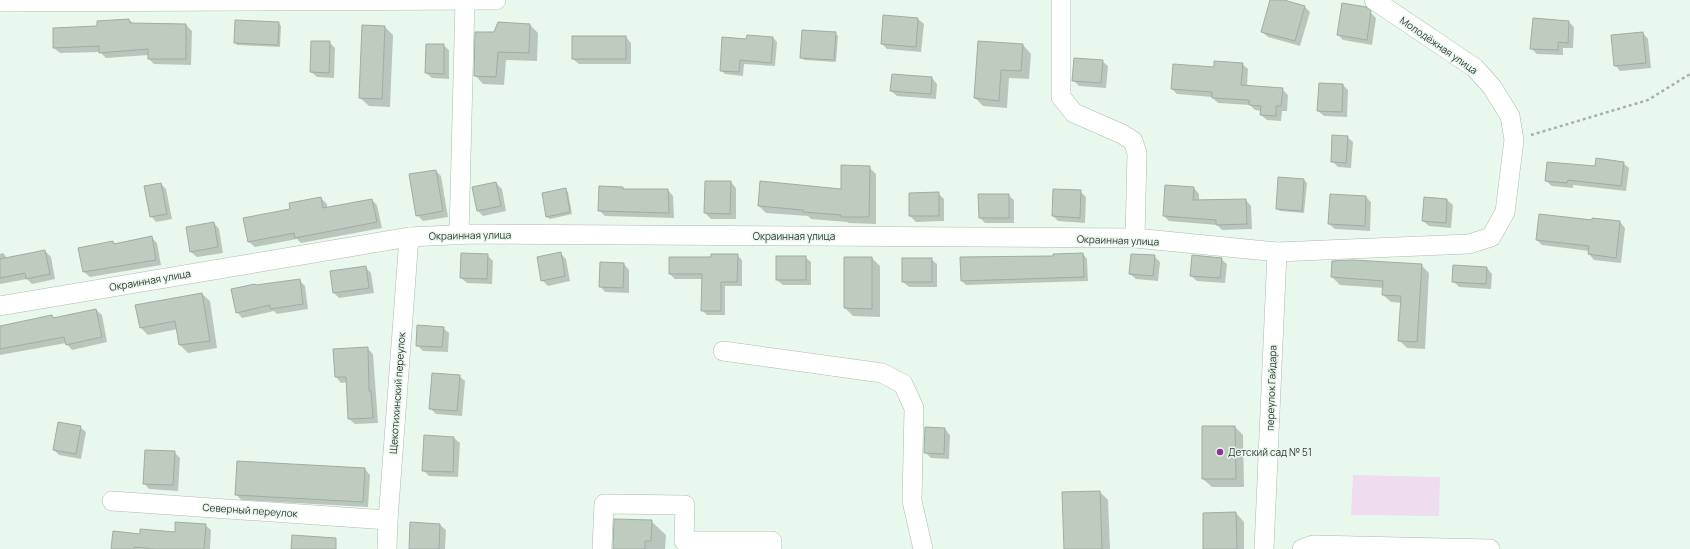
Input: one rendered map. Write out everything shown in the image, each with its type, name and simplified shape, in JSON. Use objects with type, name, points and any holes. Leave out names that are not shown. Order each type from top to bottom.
[{"type":"street","points":[[459,235],[465,0]]},
{"type":"street","points":[[0,2],[496,0]]},
{"type":"street","points":[[1062,0],[1061,97],[1074,113],[1122,134],[1133,141],[1137,153],[1136,238]]},
{"type":"street","name":"Молодёжная улица","points":[[1374,0],[1475,68],[1492,87],[1510,116],[1514,140]]},
{"type":"street","name":"Окраинная улица","points":[[0,306],[409,237],[459,235],[1136,238],[1277,252],[1469,244],[1491,237],[1505,212],[1514,140]]},
{"type":"street","name":"Щекотихинский переулок","points":[[388,549],[388,520],[409,237]]},
{"type":"street","name":"переулок Гайдара","points":[[1264,549],[1277,252]]},
{"type":"street","points":[[723,351],[882,373],[903,384],[914,408],[912,501],[923,549]]},
{"type":"street","name":"Северный переулок","points":[[112,501],[388,520]]},
{"type":"street","points":[[602,549],[604,504],[685,505],[684,541],[772,541],[772,549]]},
{"type":"street","points":[[1302,549],[1313,545],[1490,549]]},
{"type":"path","points":[[1514,140],[1648,100],[1690,74]]},
{"type":"shaded area","points":[[1353,475],[1440,477],[1439,516],[1351,515]]},
{"type":"building","points":[[1270,0],[1284,0],[1305,6],[1295,41],[1261,32]]},
{"type":"building","points":[[1342,3],[1366,7],[1371,11],[1367,40],[1337,35]]},
{"type":"building","points":[[883,15],[918,18],[916,47],[881,44]]},
{"type":"building","points":[[1533,18],[1569,21],[1568,43],[1558,42],[1558,50],[1530,49]]},
{"type":"building","points":[[129,19],[130,23],[186,24],[186,59],[148,59],[148,49],[99,53],[99,46],[53,48],[53,28],[97,26],[97,21]]},
{"type":"building","points":[[235,20],[279,22],[278,45],[234,43]]},
{"type":"building","points":[[498,22],[530,24],[529,53],[498,52],[496,77],[474,76],[475,32],[494,32]]},
{"type":"building","points":[[362,25],[385,26],[382,99],[359,98]]},
{"type":"building","points":[[802,30],[836,32],[834,60],[800,58]]},
{"type":"building","points":[[1643,32],[1646,63],[1614,66],[1611,35]]},
{"type":"building","points":[[747,35],[773,37],[771,63],[740,60],[739,72],[720,71],[722,37],[746,39]]},
{"type":"building","points":[[572,36],[626,36],[626,59],[572,59]]},
{"type":"building","points":[[311,41],[330,41],[329,73],[310,72]]},
{"type":"building","points":[[978,41],[1023,44],[1021,71],[1001,70],[999,101],[974,98]]},
{"type":"building","points":[[426,44],[444,44],[444,74],[425,73]]},
{"type":"building","points":[[1074,58],[1103,60],[1101,83],[1072,81]]},
{"type":"building","points":[[1214,61],[1243,63],[1241,85],[1283,88],[1281,106],[1276,106],[1276,116],[1260,115],[1261,106],[1249,105],[1249,100],[1212,98],[1212,92],[1171,89],[1173,64],[1214,67]]},
{"type":"building","points":[[892,74],[932,77],[931,94],[890,91]]},
{"type":"building","points":[[1319,83],[1343,84],[1342,112],[1317,111]]},
{"type":"building","points":[[1332,135],[1348,136],[1346,163],[1331,162]]},
{"type":"building","points":[[1596,158],[1624,162],[1621,186],[1568,180],[1567,183],[1545,181],[1547,162],[1595,166]]},
{"type":"building","points":[[841,165],[870,166],[869,217],[841,217],[841,215],[758,206],[760,181],[841,189]]},
{"type":"building","points":[[436,170],[443,211],[416,216],[409,174]]},
{"type":"building","points":[[1278,177],[1304,179],[1302,211],[1276,209]]},
{"type":"building","points":[[705,181],[731,181],[730,214],[704,213]]},
{"type":"building","points":[[496,182],[501,206],[477,211],[472,187]]},
{"type":"building","points":[[161,183],[167,214],[150,217],[144,186]]},
{"type":"building","points":[[1165,185],[1194,187],[1193,200],[1246,199],[1247,224],[1216,225],[1216,220],[1163,216]]},
{"type":"building","points":[[599,186],[623,187],[623,189],[668,189],[669,213],[598,211]]},
{"type":"building","points":[[566,188],[570,212],[546,217],[542,193]]},
{"type":"building","points":[[1053,189],[1081,190],[1080,218],[1052,216]]},
{"type":"building","points":[[939,192],[939,216],[909,216],[909,193]]},
{"type":"building","points":[[978,194],[1009,194],[1009,218],[979,218]]},
{"type":"building","points":[[1330,194],[1366,196],[1365,226],[1328,224]]},
{"type":"building","points":[[321,197],[323,208],[372,199],[377,222],[295,238],[294,233],[248,242],[243,218],[290,209],[289,203]]},
{"type":"building","points":[[1424,197],[1447,199],[1446,223],[1422,221]]},
{"type":"building","points":[[1539,214],[1592,220],[1592,218],[1620,221],[1616,258],[1588,254],[1589,246],[1536,240]]},
{"type":"building","points":[[214,222],[218,247],[190,252],[186,227]]},
{"type":"building","points":[[152,236],[156,260],[83,272],[78,248],[113,241],[114,244]]},
{"type":"building","points":[[45,250],[50,274],[26,279],[25,273],[0,278],[0,259]]},
{"type":"building","points":[[561,252],[565,276],[541,281],[537,257]]},
{"type":"building","points":[[461,253],[488,254],[487,279],[460,278]]},
{"type":"building","points":[[1083,253],[1084,277],[961,281],[960,257],[1053,256],[1053,254]]},
{"type":"building","points":[[711,254],[738,254],[737,282],[721,282],[721,311],[701,311],[702,274],[669,274],[669,257],[711,257]]},
{"type":"building","points":[[1131,254],[1155,255],[1153,276],[1129,274]]},
{"type":"building","points":[[1192,255],[1222,258],[1220,278],[1190,276]]},
{"type":"building","points":[[776,256],[806,256],[806,280],[776,280]]},
{"type":"building","points":[[844,257],[872,257],[872,309],[844,308]]},
{"type":"building","points":[[902,258],[932,258],[932,282],[902,282]]},
{"type":"building","points":[[1353,260],[1422,264],[1417,342],[1398,341],[1401,296],[1382,295],[1383,281],[1331,277],[1332,261]]},
{"type":"building","points":[[600,262],[624,263],[623,288],[599,287]]},
{"type":"building","points":[[1453,265],[1487,267],[1486,284],[1452,282]]},
{"type":"building","points":[[366,266],[369,288],[333,293],[330,271]]},
{"type":"building","points":[[300,279],[303,304],[270,309],[270,305],[236,313],[231,289],[255,284]]},
{"type":"building","points":[[202,293],[210,341],[179,345],[175,321],[140,328],[135,305]]},
{"type":"building","points":[[96,309],[102,337],[66,345],[64,337],[0,349],[0,326],[52,315],[53,318]]},
{"type":"building","points":[[417,325],[444,327],[442,347],[416,346]]},
{"type":"building","points":[[368,347],[369,391],[371,391],[373,418],[348,419],[346,377],[335,377],[333,349]]},
{"type":"building","points":[[432,373],[460,375],[457,411],[429,409]]},
{"type":"building","points":[[58,422],[81,426],[76,454],[53,450]]},
{"type":"building","points":[[1202,426],[1235,426],[1236,479],[1202,479]]},
{"type":"building","points":[[925,427],[945,428],[944,454],[924,453]]},
{"type":"building","points":[[424,435],[454,437],[453,472],[422,471]]},
{"type":"building","points":[[145,450],[175,451],[173,485],[143,484]]},
{"type":"building","points":[[237,461],[365,468],[363,502],[235,495]]},
{"type":"building","points":[[1100,491],[1102,549],[1064,549],[1062,492]]},
{"type":"building","points":[[1236,512],[1237,549],[1203,549],[1203,513]]},
{"type":"building","points":[[614,519],[652,520],[651,541],[645,541],[645,549],[613,549]]},
{"type":"building","points":[[175,522],[206,524],[204,549],[154,549],[134,547],[134,549],[111,549],[113,531],[140,534],[140,529],[175,532]]},
{"type":"building","points":[[410,522],[440,524],[439,549],[409,549]]},
{"type":"building","points":[[292,535],[336,538],[336,549],[291,549]]},
{"type":"place","name":"Детский сад № 51","points":[[1220,452]]}]
